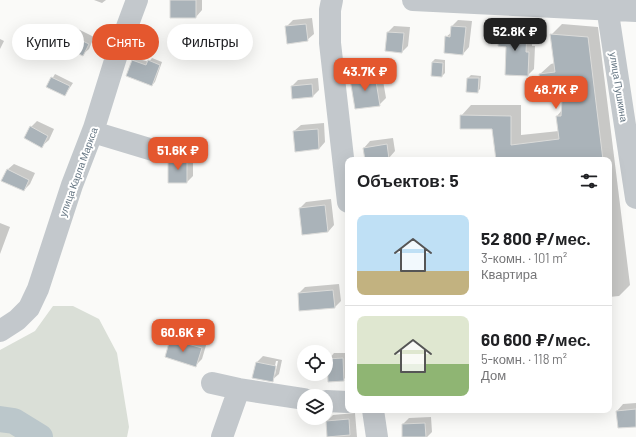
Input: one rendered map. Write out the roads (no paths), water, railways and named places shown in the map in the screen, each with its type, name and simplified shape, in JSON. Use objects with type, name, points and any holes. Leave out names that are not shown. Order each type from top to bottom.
[{"type":"street","name":"улица Карла Маркса","points":[[0,331],[17,320],[29,308],[38,290],[72,185],[93,132],[118,50],[137,0]]},
{"type":"street","points":[[332,0],[330,10],[330,43],[345,176]]},
{"type":"street","points":[[412,0],[607,5],[636,11]]},
{"type":"street","name":"улица Пушкина","points":[[607,5],[636,198]]},
{"type":"street","points":[[93,132],[156,151]]},
{"type":"street","points":[[212,383],[239,389],[297,398]]},
{"type":"street","points":[[222,437],[239,389]]},
{"type":"street","points":[[333,401],[345,402]]},
{"type":"street","points":[[373,413],[377,437]]},
{"type":"waterway","points":[[0,419],[14,421],[40,437]]}]
